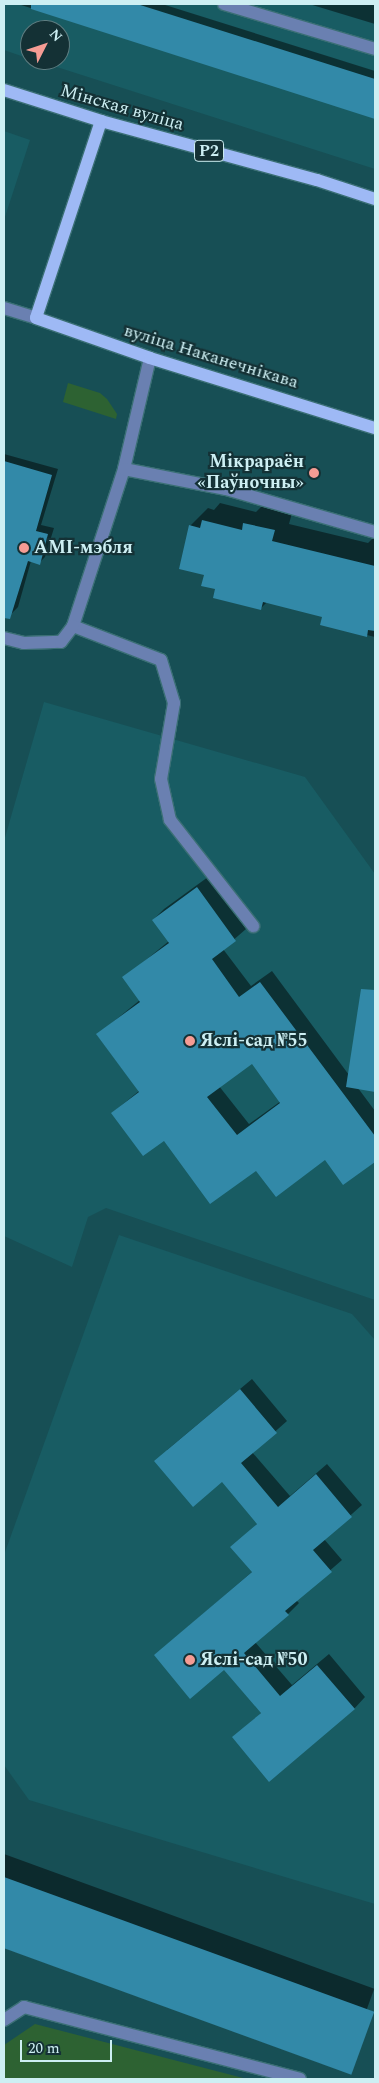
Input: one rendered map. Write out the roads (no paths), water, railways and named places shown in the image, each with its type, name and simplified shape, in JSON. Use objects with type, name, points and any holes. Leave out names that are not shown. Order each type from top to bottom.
[{"type":"main road","name":"Мінская вуліца","points":[[4,90],[101,121],[317,180],[375,199]]},
{"type":"main road","points":[[36,318],[101,121]]},
{"type":"main road","name":"вуліца Наканечнікава","points":[[36,318],[150,358],[375,428]]},
{"type":"street","points":[[224,4],[375,49]]},
{"type":"street","name":"вуліца Наканечнікава","points":[[4,308],[36,318]]},
{"type":"street","points":[[4,638],[24,643],[61,642],[73,626],[124,468],[150,358]]},
{"type":"street","points":[[124,468],[226,489],[375,532]]},
{"type":"street","points":[[73,626],[160,660],[174,702],[161,779],[170,820],[252,926]]},
{"type":"street","points":[[4,2020],[24,2007],[300,2079]]},
{"type":"place","name":"Мікрараён «Паўночны»","points":[[314,473]]},
{"type":"place","name":"AMI-мэбля","points":[[24,548]]},
{"type":"place","name":"Яслі-сад №55","points":[[190,1041]]},
{"type":"place","name":"Яслі-сад №50","points":[[190,1660]]}]
